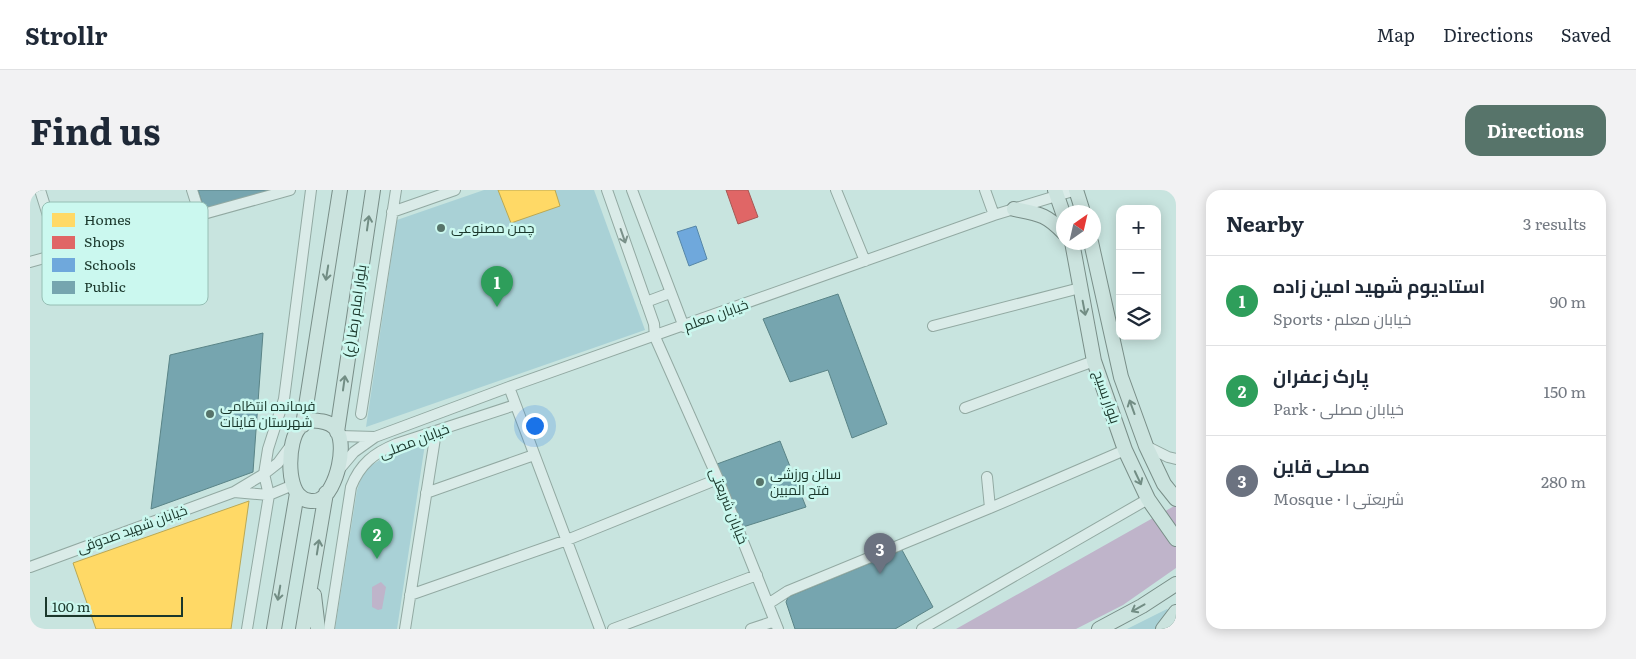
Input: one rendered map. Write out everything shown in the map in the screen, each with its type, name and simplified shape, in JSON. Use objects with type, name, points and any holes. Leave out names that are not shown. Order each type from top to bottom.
[{"type":"main road","points":[[303,425],[340,190]]},
{"type":"main road","name":"بلوار امام رضا (ع)","points":[[339,434],[373,190]]},
{"type":"main road","points":[[1076,190],[1081,205]]},
{"type":"main road","points":[[1056,193],[1060,205]]},
{"type":"main road","points":[[1014,209],[1041,214],[1056,224]]},
{"type":"main road","name":"بلوار بسیج","points":[[1073,250],[1094,361],[1124,450],[1148,499],[1176,540]]},
{"type":"main road","name":"بلوار بسیج","points":[[1093,250],[1121,377],[1146,446],[1164,484],[1176,499]]},
{"type":"main road","points":[[274,629],[295,489],[290,460],[294,441],[299,428],[308,420],[322,421],[334,427],[339,434],[341,452],[336,473],[326,493],[320,500],[310,501],[303,499],[295,489]]},
{"type":"main road","points":[[303,629],[313,579],[326,493]]},
{"type":"main road","points":[[313,579],[318,629]]},
{"type":"main road","points":[[1099,629],[1142,606],[1176,584]]},
{"type":"main road","points":[[1163,629],[1176,612]]},
{"type":"street","points":[[40,190],[44,202]]},
{"type":"street","points":[[192,190],[196,202]]},
{"type":"street","points":[[208,212],[290,190]]},
{"type":"street","points":[[247,629],[269,495],[264,474],[268,449],[284,399],[311,190]]},
{"type":"street","points":[[361,414],[396,190]]},
{"type":"street","points":[[392,212],[455,190]]},
{"type":"street","name":"خیابان شریعتی","points":[[607,190],[654,324],[655,337],[718,479],[777,625]]},
{"type":"street","points":[[632,190],[684,327]]},
{"type":"street","points":[[836,190],[866,261]]},
{"type":"street","points":[[985,190],[994,215]]},
{"type":"street","name":"خیابان معلم","points":[[375,437],[1056,193],[1076,190]]},
{"type":"street","points":[[933,326],[1080,288]]},
{"type":"street","points":[[646,302],[670,292]]},
{"type":"street","points":[[965,408],[1094,361]]},
{"type":"street","points":[[509,388],[600,629]]},
{"type":"street","name":"خیابان مصلی","points":[[330,629],[351,487],[356,474],[366,461],[382,450],[515,404]]},
{"type":"street","points":[[405,629],[436,432]]},
{"type":"street","points":[[339,434],[375,437]]},
{"type":"street","points":[[336,473],[354,452],[375,437]]},
{"type":"street","points":[[234,492],[264,474],[278,462],[294,441]]},
{"type":"street","points":[[1146,446],[1176,459]]},
{"type":"street","points":[[768,604],[788,591],[990,508],[1124,450]]},
{"type":"street","points":[[426,493],[534,456]]},
{"type":"street","points":[[987,477],[990,508]]},
{"type":"street","points":[[410,595],[567,540],[718,479]]},
{"type":"street","points":[[234,492],[269,495],[295,489]]},
{"type":"street","name":"خیابان شهید صدوقی","points":[[30,567],[234,492]]},
{"type":"street","points":[[922,629],[1148,499]]},
{"type":"street","points":[[613,629],[757,575]]},
{"type":"street","points":[[751,629],[777,625]]},
{"type":"shaded area","points":[[484,190],[594,190],[645,330],[366,427],[397,220]]},
{"type":"shaded area","points":[[425,444],[397,629],[335,629],[357,490],[363,473],[386,456]]},
{"type":"shaded area","points":[[1176,505],[1176,568],[1123,605],[1076,629],[956,629]]},
{"type":"shaded area","points":[[381,582],[386,587],[382,609],[378,610],[372,607],[372,587]]},
{"type":"shaded area","points":[[1167,609],[1169,611],[1155,629],[1127,629]]},
{"type":"building: Homes","points":[[498,190],[555,190],[560,206],[511,223]]},
{"type":"building: Homes","points":[[249,501],[231,629],[96,629],[73,563]]},
{"type":"building: Shops","points":[[726,190],[748,190],[758,217],[738,224]]},
{"type":"building: Schools","points":[[696,226],[707,259],[689,266],[677,232]]},
{"type":"building: Public","points":[[198,190],[273,190],[208,208],[208,202],[202,202]]},
{"type":"building: Public","points":[[838,294],[887,424],[852,438],[828,370],[790,382],[763,319]]},
{"type":"building: Public","name":"فرمانده انتظامی شهرستان قاینات","points":[[263,333],[253,472],[151,509],[170,355]]},
{"type":"building: Public","name":"سالن ورزشی فتح المبین","points":[[780,441],[806,507],[743,527],[717,464]]},
{"type":"building: Public","points":[[902,550],[933,607],[895,629],[795,629],[786,602],[788,597]]},
{"type":"place","name":"چمن مصنوعی","points":[[441,228]]},
{"type":"place","name":"استادیوم شهید امین زاده","points":[[497,307]]},
{"type":"place","name":"فرمانده انتظامی شهرستان قاینات","points":[[210,414]]},
{"type":"place","name":"سالن ورزشی فتح المبین","points":[[760,482]]},
{"type":"place","name":"پارک زعفران","points":[[377,559]]},
{"type":"place","name":"مصلی قاین","points":[[880,574]]}]
